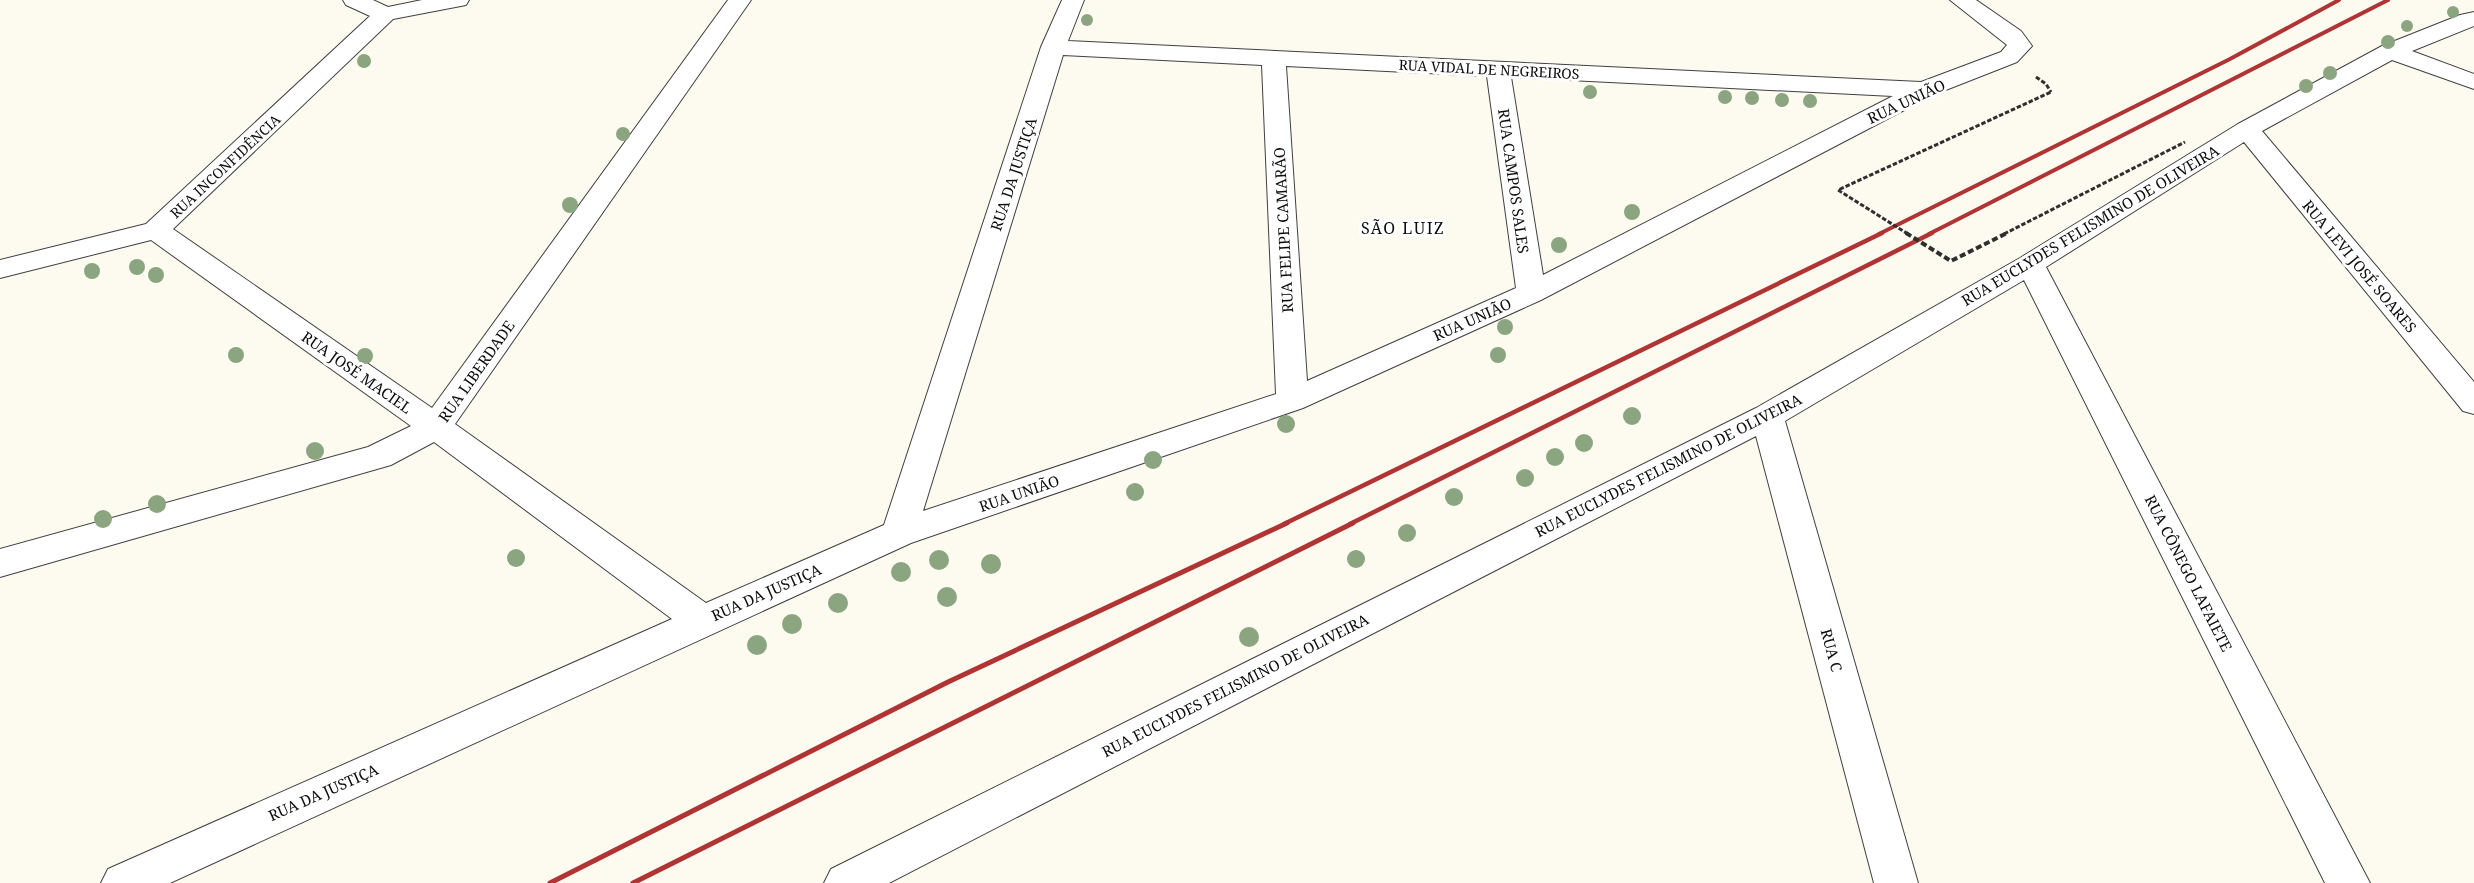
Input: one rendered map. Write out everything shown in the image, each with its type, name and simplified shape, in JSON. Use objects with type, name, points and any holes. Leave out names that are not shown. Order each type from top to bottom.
[{"type":"street","points":[[354,0],[385,14],[458,0]]},
{"type":"street","name":"RUA LIBERDADE","points":[[0,563],[379,456],[436,428],[740,0]]},
{"type":"street","name":"RUA DA JUSTIÇA","points":[[123,883],[899,533],[1053,47],[1073,0]]},
{"type":"street","name":"RUA UNIÃO","points":[[899,533],[1292,400],[1531,293],[1924,90],[2009,57],[2020,46],[2013,36],[1961,0]]},
{"type":"street","name":"RUA INCONFIDÊNCIA","points":[[0,269],[156,230],[385,14]]},
{"type":"street","name":"RUA EUCLYDES FELISMINO DE OLIVEIRA","points":[[846,883],[882,873],[1767,416],[2030,264],[2247,129],[2390,51],[2474,19]]},
{"type":"street","name":"RUA VIDAL DE NEGREIROS","points":[[1053,47],[1924,90]]},
{"type":"street","points":[[2390,51],[2474,82]]},
{"type":"street","name":"RUA FELIPE CAMARÃO","points":[[1274,59],[1292,400]]},
{"type":"street","name":"RUA CAMPOS SALES","points":[[1498,69],[1531,293]]},
{"type":"street","name":"RUA LEVI JOSÉ SOARES","points":[[2247,129],[2474,403]]},
{"type":"street","name":"RUA JOSÉ MACIEL","points":[[156,230],[703,621]]},
{"type":"street","name":"RUA CÔNEGO LAFAIETE","points":[[2030,264],[2348,883]]},
{"type":"street","name":"RUA C","points":[[1767,416],[1896,883]]},
{"type":"path","points":[[2051,92],[1838,190],[1951,261],[2185,142]]},
{"type":"railway","points":[[1879,234],[2230,59],[2339,0]]},
{"type":"railway","points":[[1929,234],[2388,0]]},
{"type":"railway","points":[[1284,524],[1882,233]]},
{"type":"railway","points":[[1350,524],[1932,233]]},
{"type":"railway","points":[[550,883],[948,682],[1287,523]]},
{"type":"railway","points":[[633,883],[1353,523]]},
{"type":"district","name":"SÃO LUIZ","points":[[1403,228]]}]
